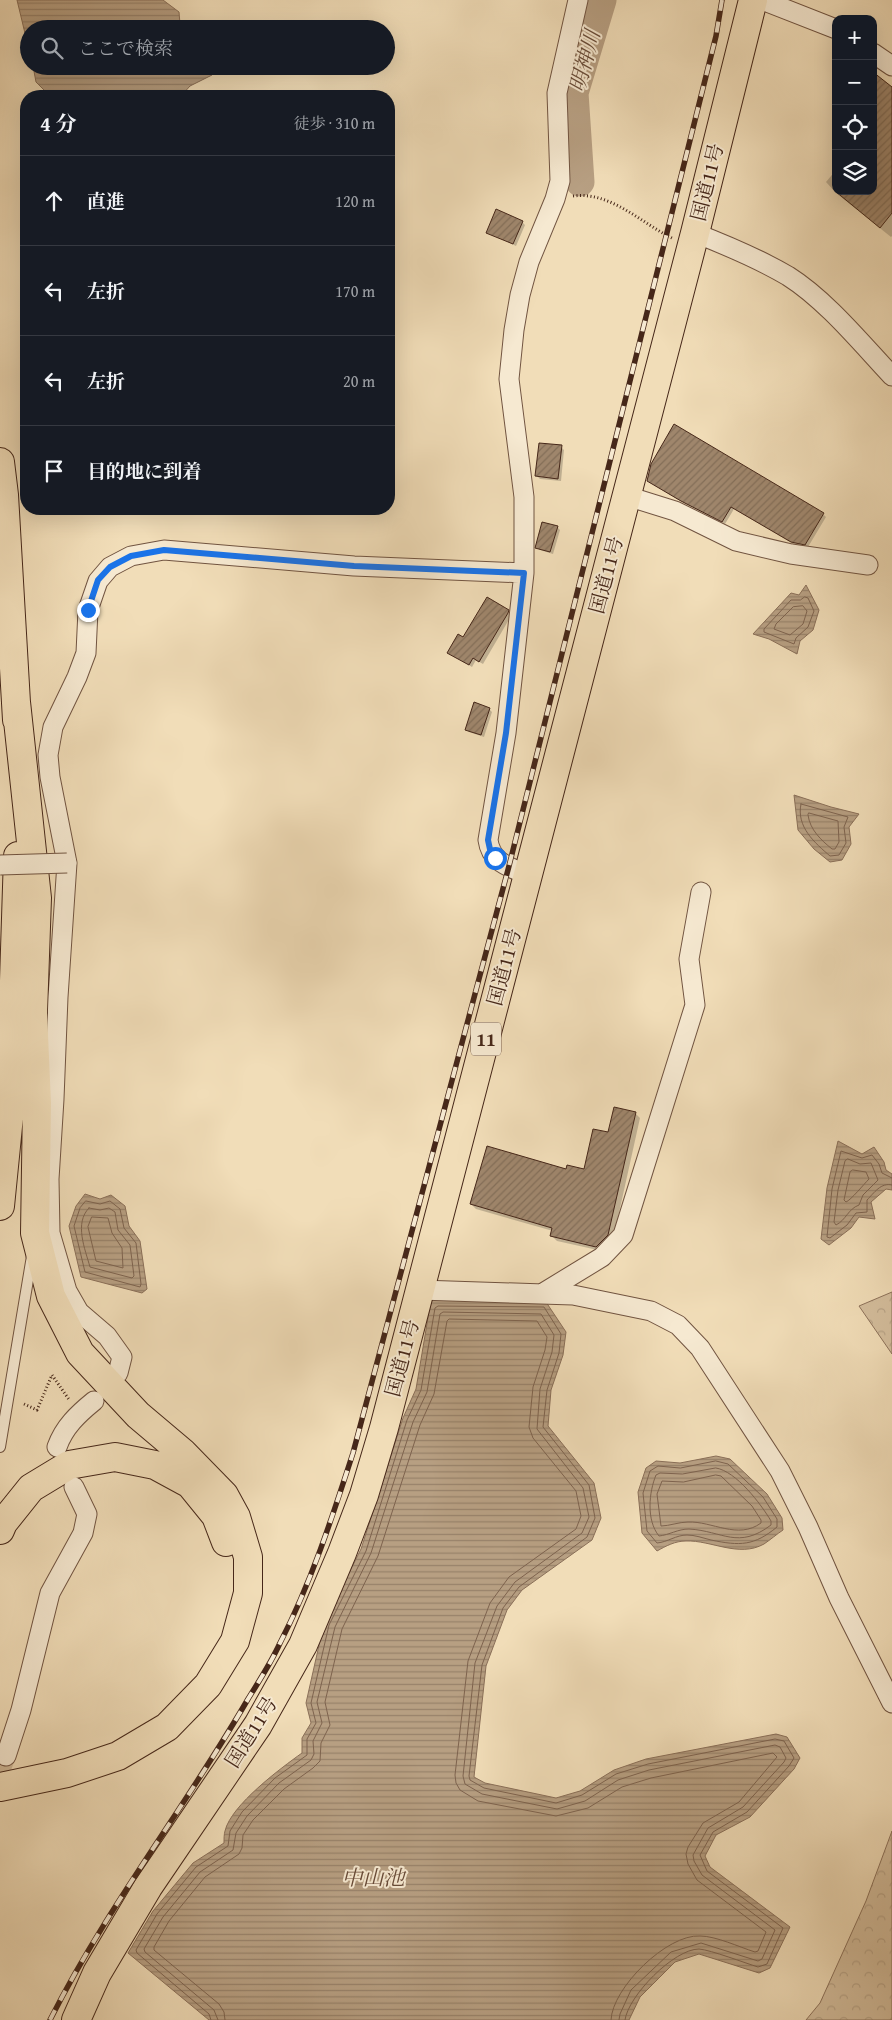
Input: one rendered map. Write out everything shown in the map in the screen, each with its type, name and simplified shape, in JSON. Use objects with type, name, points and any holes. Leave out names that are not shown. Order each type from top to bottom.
[{"type":"highway","name":"国道11号","points":[[76,2020],[97,1973],[148,1887],[258,1725],[303,1645],[364,1495],[384,1428],[627,496],[753,0]]},
{"type":"highway","points":[[0,462],[4,495],[20,804],[10,1106],[0,1206]]},
{"type":"highway","points":[[0,1787],[67,1773],[118,1756],[166,1726],[208,1685],[235,1641],[248,1593],[248,1557],[236,1517],[224,1495],[183,1453],[138,1415],[80,1353],[51,1296],[36,1233],[37,1103],[33,1013],[37,898],[16,702]]},
{"type":"highway","points":[[0,1530],[3,1523],[31,1488],[69,1465],[115,1457],[155,1465],[190,1484],[216,1516],[233,1559],[234,1593],[223,1634],[198,1676],[159,1714],[112,1741],[62,1760],[3,1763]]},
{"type":"street","points":[[528,875],[501,863],[495,858],[491,854],[488,840],[506,733],[524,573],[524,497],[509,379],[520,294],[529,262],[555,199],[560,181],[557,93],[578,0]]},
{"type":"street","points":[[762,0],[832,27]]},
{"type":"street","points":[[877,57],[892,66]]},
{"type":"street","points":[[693,239],[724,244],[788,276],[831,311],[892,376]]},
{"type":"street","points":[[627,496],[675,511],[736,541],[792,554],[868,565]]},
{"type":"street","points":[[118,1373],[122,1357],[107,1336],[79,1312],[66,1291],[50,1233],[49,1179],[67,862],[50,778],[48,755],[53,727],[86,654],[88,610],[98,580],[110,567],[131,556],[164,550],[354,566],[524,573]]},
{"type":"street","points":[[0,865],[67,862]]},
{"type":"street","points":[[543,1293],[602,1257],[623,1235],[695,1005],[689,959],[701,892]]},
{"type":"street","points":[[420,1290],[543,1293],[582,1296],[651,1311],[678,1325],[700,1348],[780,1471],[808,1527],[839,1598],[892,1703]]},
{"type":"street","points":[[57,1447],[61,1434],[79,1413],[94,1401]]},
{"type":"street","points":[[3,1763],[21,1710],[50,1593],[83,1533],[87,1514],[74,1487]]},
{"type":"lane","points":[[0,1447],[36,1233]]},
{"type":"path","points":[[555,199],[578,196],[597,197],[666,235],[693,239]]},
{"type":"path","points":[[24,1404],[37,1410],[52,1375],[79,1413]]},
{"type":"green space","points":[[892,1292],[892,1354],[859,1306]]},
{"type":"green space","points":[[892,1831],[892,2020],[806,2020],[820,2003],[866,1901]]},
{"type":"water","points":[[17,0],[163,0],[179,12],[180,20],[22,20]]},
{"type":"water","points":[[35,75],[212,75],[190,86],[186,90],[44,90],[36,82]]},
{"type":"water","points":[[806,585],[819,610],[813,630],[800,641],[797,654],[769,639],[753,634],[791,593],[799,595]]},
{"type":"water","points":[[794,795],[859,814],[849,827],[851,844],[842,860],[830,862],[814,849],[798,830]]},
{"type":"water","points":[[838,1141],[862,1154],[874,1147],[884,1162],[886,1170],[892,1174],[892,1190],[886,1189],[871,1202],[875,1219],[859,1217],[851,1228],[829,1245],[821,1239],[827,1188]]},
{"type":"water","points":[[85,1194],[100,1199],[111,1195],[125,1206],[129,1226],[140,1241],[147,1289],[142,1293],[81,1277],[69,1226],[76,1206]]},
{"type":"water","name":"中山池","points":[[431,1300],[546,1302],[566,1332],[563,1355],[551,1390],[548,1426],[594,1483],[601,1518],[592,1540],[522,1590],[507,1610],[486,1666],[474,1777],[485,1783],[556,1798],[580,1791],[614,1770],[646,1759],[776,1734],[787,1737],[800,1758],[794,1769],[750,1817],[716,1835],[705,1856],[710,1867],[790,1927],[770,1968],[759,1973],[699,1954],[675,1962],[640,1997],[629,2020],[209,2020],[128,1953],[153,1911],[193,1863],[224,1843],[224,1835],[229,1821],[246,1799],[302,1753],[302,1738],[311,1723],[306,1703],[324,1623],[361,1549],[403,1418],[416,1389]]},
{"type":"water","points":[[716,1456],[730,1459],[767,1494],[782,1518],[783,1530],[764,1544],[754,1548],[735,1549],[696,1541],[682,1541],[657,1551],[642,1533],[638,1492],[646,1468],[656,1461],[680,1463]]},
{"type":"building","points":[[877,75],[892,87],[892,213],[880,228],[840,195],[877,195]]},
{"type":"building","points":[[496,209],[523,221],[513,244],[486,233]]},
{"type":"building","points":[[674,424],[824,513],[805,545],[791,542],[731,507],[722,522],[647,481],[651,464]]},
{"type":"building","points":[[539,443],[562,445],[558,479],[535,476]]},
{"type":"building","points":[[542,522],[558,526],[550,552],[535,548]]},
{"type":"building","points":[[487,597],[509,610],[479,662],[473,658],[469,665],[447,653],[458,634],[463,637]]},
{"type":"building","points":[[474,702],[490,708],[481,735],[465,730]]},
{"type":"building","points":[[614,1107],[636,1112],[608,1235],[596,1247],[550,1236],[552,1228],[470,1204],[487,1146],[566,1169],[567,1165],[584,1169],[593,1129],[608,1132]]},
{"type":"waterway","name":"明神川","points":[[580,182],[574,93],[602,0]]},
{"type":"tunnel","points":[[0,1773],[6,1756]]},
{"type":"railway","points":[[50,2020],[96,1938],[224,1739],[269,1665],[302,1597],[337,1502],[353,1453],[509,866],[716,36],[722,0]]},
{"type":"route","points":[[88,610],[98,580],[110,567],[131,556],[164,550],[354,566],[524,573],[503,758],[488,840],[491,854],[495,858]]}]
